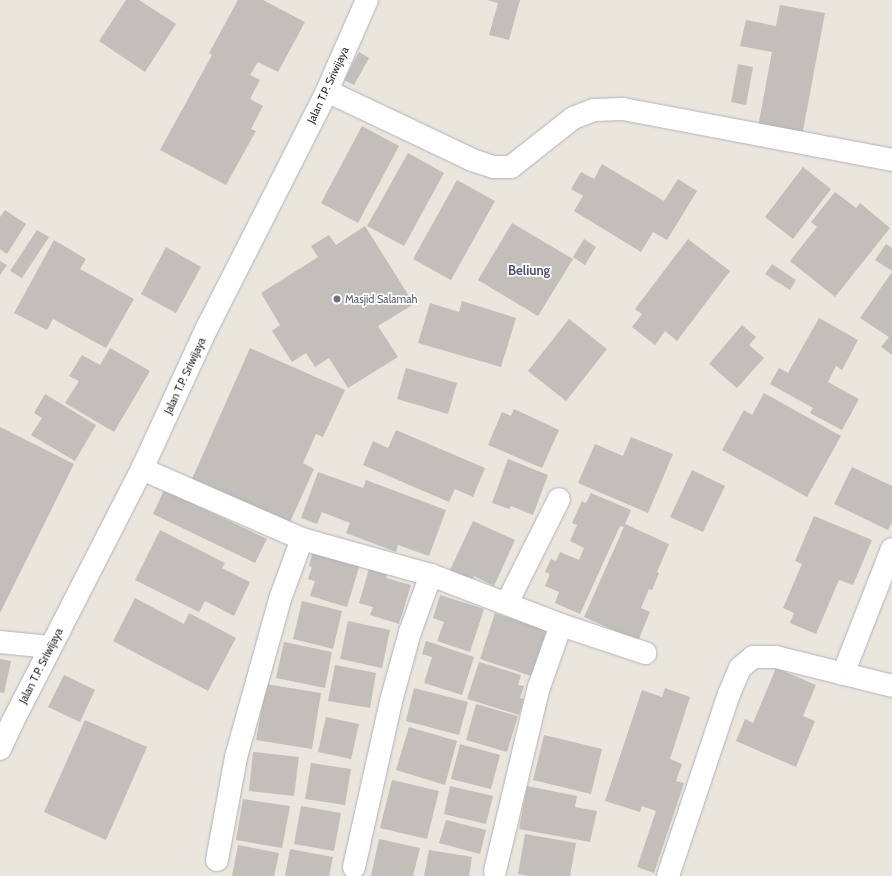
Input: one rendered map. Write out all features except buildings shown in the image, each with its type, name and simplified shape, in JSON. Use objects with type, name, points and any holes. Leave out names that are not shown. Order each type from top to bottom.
[{"type":"street","name":"Jalan T.P. Sriwijaya","points":[[0,749],[6,722],[50,647],[142,469],[207,328],[327,91],[365,1]]},
{"type":"street","points":[[327,91],[472,160],[494,167],[511,167],[574,118],[594,110],[623,109],[892,160]]},
{"type":"street","points":[[142,469],[302,539],[431,575],[561,625],[645,653]]},
{"type":"street","points":[[507,603],[559,499]]},
{"type":"street","points":[[216,860],[240,742],[280,599],[302,539]]},
{"type":"street","points":[[843,674],[892,549]]},
{"type":"street","points":[[354,867],[391,700],[410,632],[431,575]]},
{"type":"street","points":[[496,871],[539,687],[561,625]]},
{"type":"street","points":[[0,642],[50,647]]},
{"type":"street","points":[[668,876],[729,694],[740,668],[753,657],[776,657],[892,686]]},
{"type":"place","name":"Masjid Salamah","points":[[337,299]]},
{"type":"district","name":"Beliung","points":[[529,270]]}]
